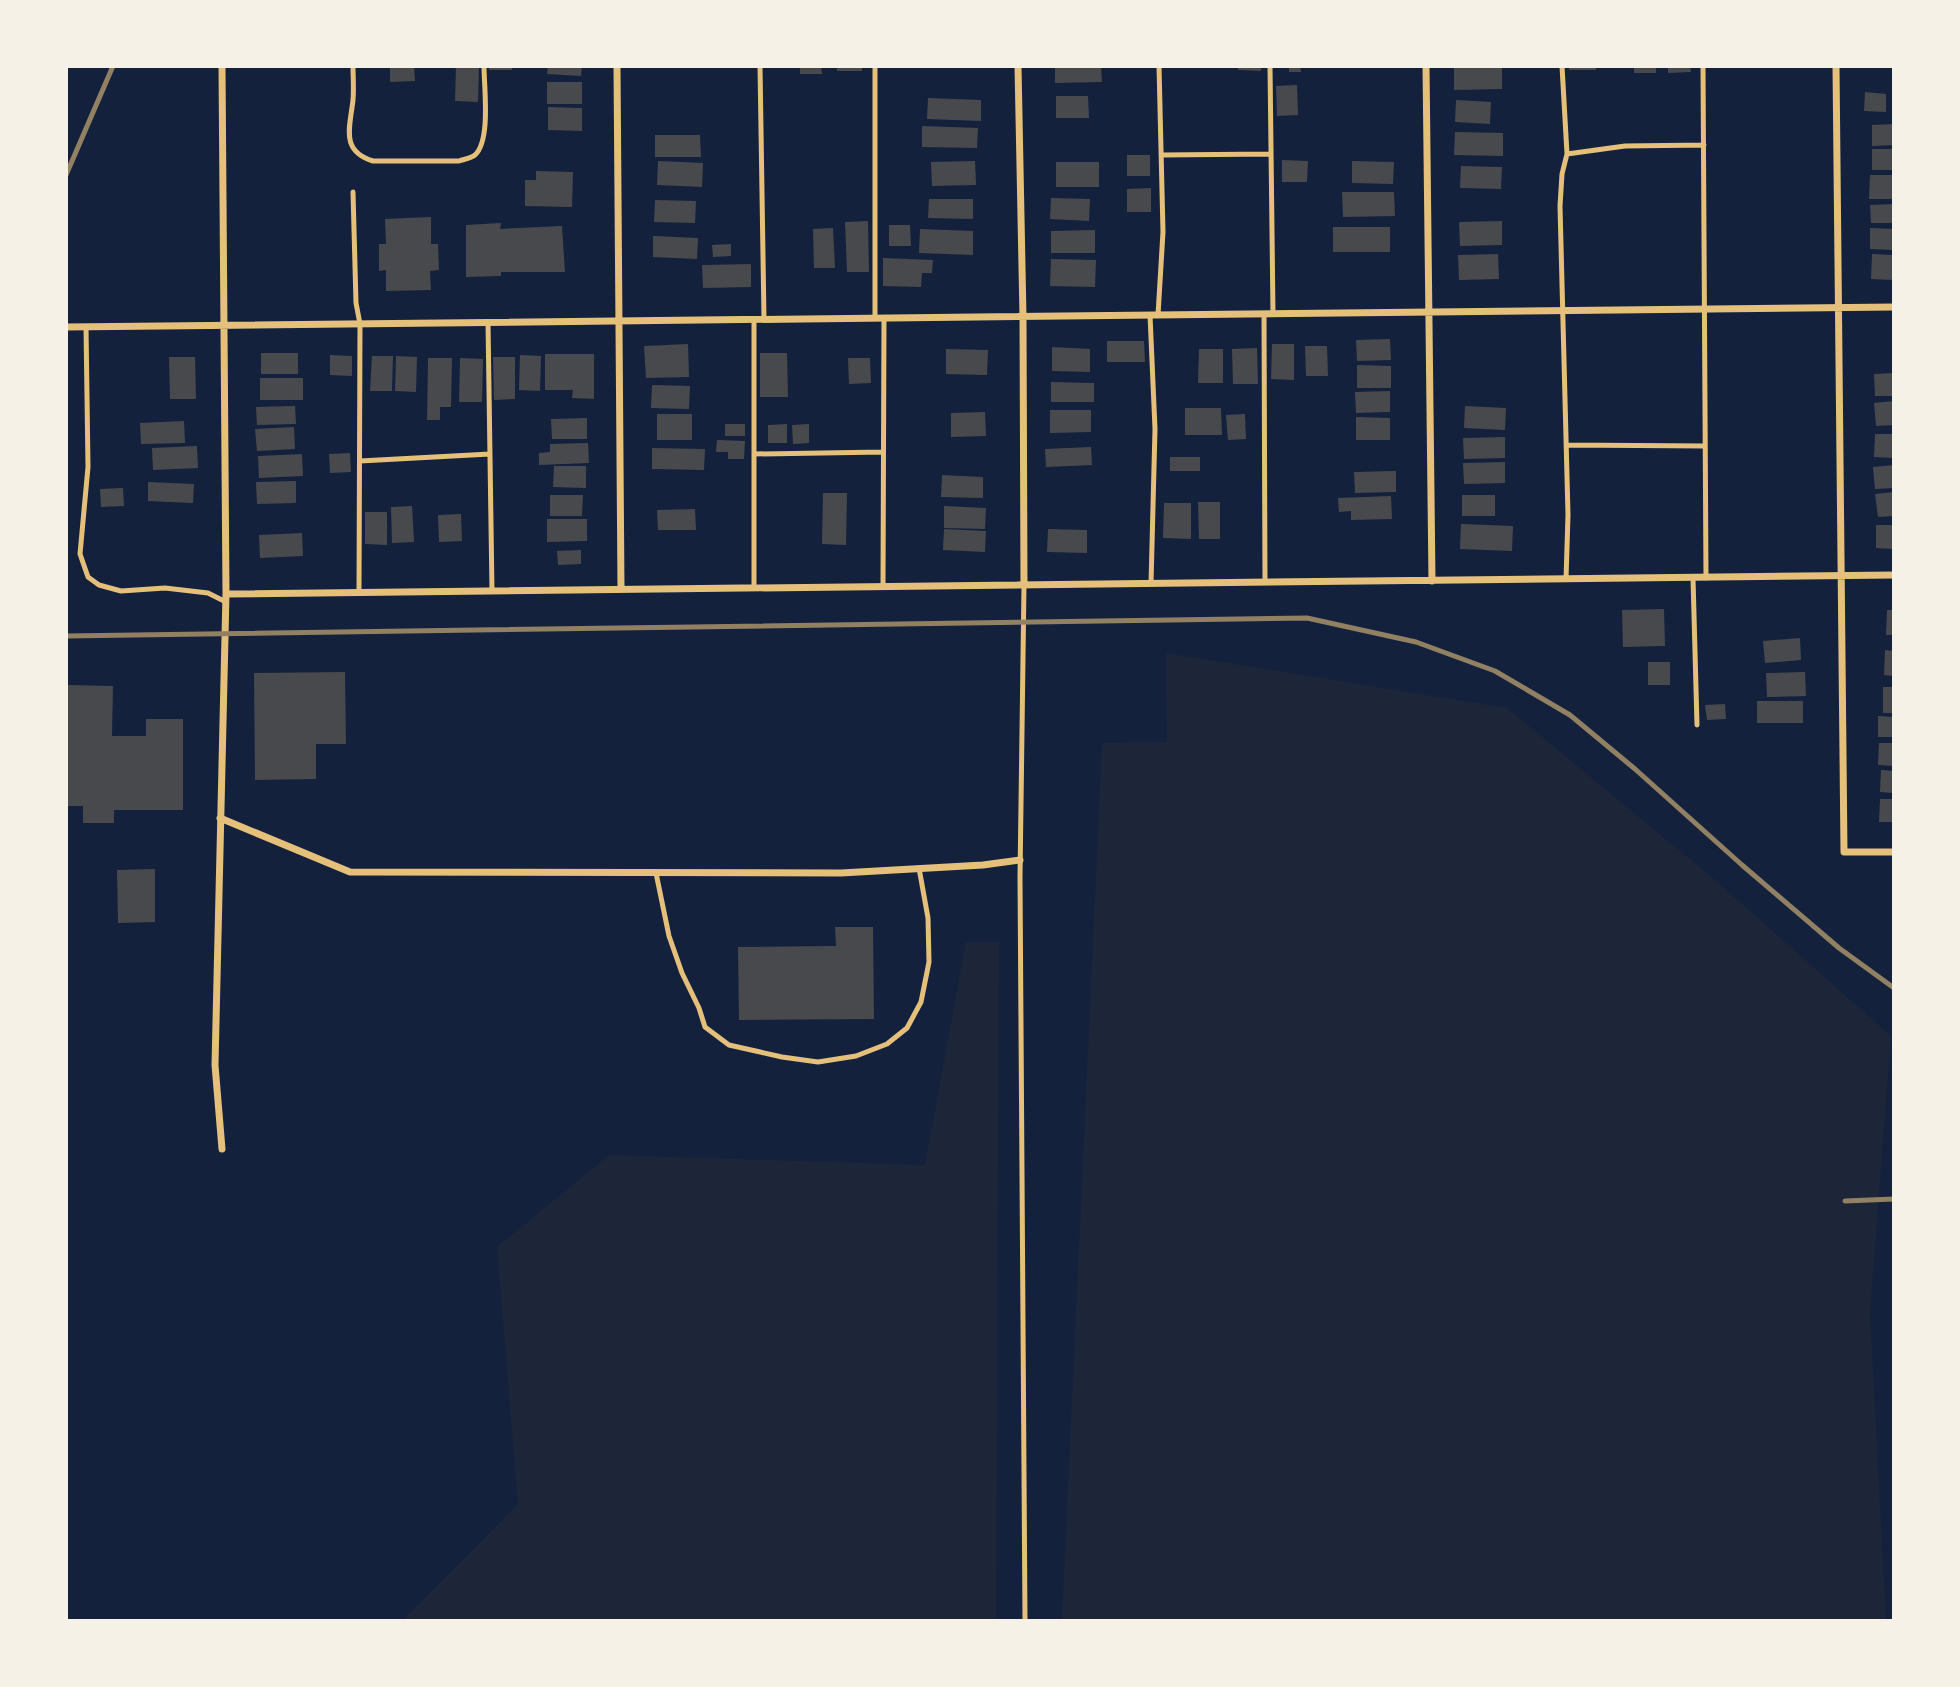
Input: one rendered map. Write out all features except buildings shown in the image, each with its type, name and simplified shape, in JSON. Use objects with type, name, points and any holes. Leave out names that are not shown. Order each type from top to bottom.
[{"type":"street","points":[[222,66],[226,598],[215,1065],[222,1149]]},
{"type":"street","points":[[617,66],[621,590]]},
{"type":"street","points":[[1018,66],[1024,585]]},
{"type":"street","points":[[1426,66],[1432,581]]},
{"type":"street","points":[[1836,66],[1844,852],[1894,852]]},
{"type":"street","points":[[66,327],[1894,307]]},
{"type":"street","points":[[226,598],[359,592],[1894,576]]},
{"type":"street","points":[[220,818],[350,872],[841,873],[983,865],[1020,860]]},
{"type":"lane","points":[[353,66],[349,137],[353,149],[361,158],[373,161],[460,161],[473,157],[480,149],[485,134],[484,66]]},
{"type":"lane","points":[[760,66],[764,319]]},
{"type":"lane","points":[[875,66],[883,587]]},
{"type":"lane","points":[[1152,584],[1154,315],[1162,257],[1159,66]]},
{"type":"lane","points":[[1265,582],[1270,66]]},
{"type":"lane","points":[[1562,66],[1567,154],[1562,174],[1560,206],[1568,515],[1566,579]]},
{"type":"lane","points":[[1703,66],[1706,578]]},
{"type":"lane","points":[[1567,154],[1625,146],[1704,145]]},
{"type":"lane","points":[[1161,155],[1271,154]]},
{"type":"lane","points":[[353,192],[356,303],[360,324],[359,592]]},
{"type":"lane","points":[[754,319],[754,588]]},
{"type":"lane","points":[[488,322],[492,591]]},
{"type":"lane","points":[[86,327],[88,467],[80,554],[88,577],[99,585],[121,590],[165,589],[208,593],[226,598]]},
{"type":"lane","points":[[1566,445],[1705,446]]},
{"type":"lane","points":[[754,454],[883,452]]},
{"type":"lane","points":[[360,461],[490,454]]},
{"type":"lane","points":[[1693,578],[1697,725]]},
{"type":"lane","points":[[1024,585],[1020,860],[1026,1620]]},
{"type":"lane","points":[[656,873],[669,936],[705,1027],[729,1045],[818,1062],[856,1056],[887,1044],[907,1028],[920,1002],[929,961],[928,918],[919,869]]},
{"type":"shaded area","points":[[1166,653],[1507,708],[1715,880],[1891,1036],[1870,1313],[1886,1620],[1062,1620],[1102,743],[1167,742]]},
{"type":"shaded area","points":[[966,942],[999,942],[996,1620],[403,1620],[518,1504],[497,1247],[609,1155],[925,1165]]},
{"type":"railway","points":[[66,175],[113,66]]},
{"type":"railway","points":[[66,636],[1307,618],[1416,642],[1495,671],[1570,715],[1839,948],[1894,988]]},
{"type":"railway","points":[[1845,1201],[1894,1199]]}]
